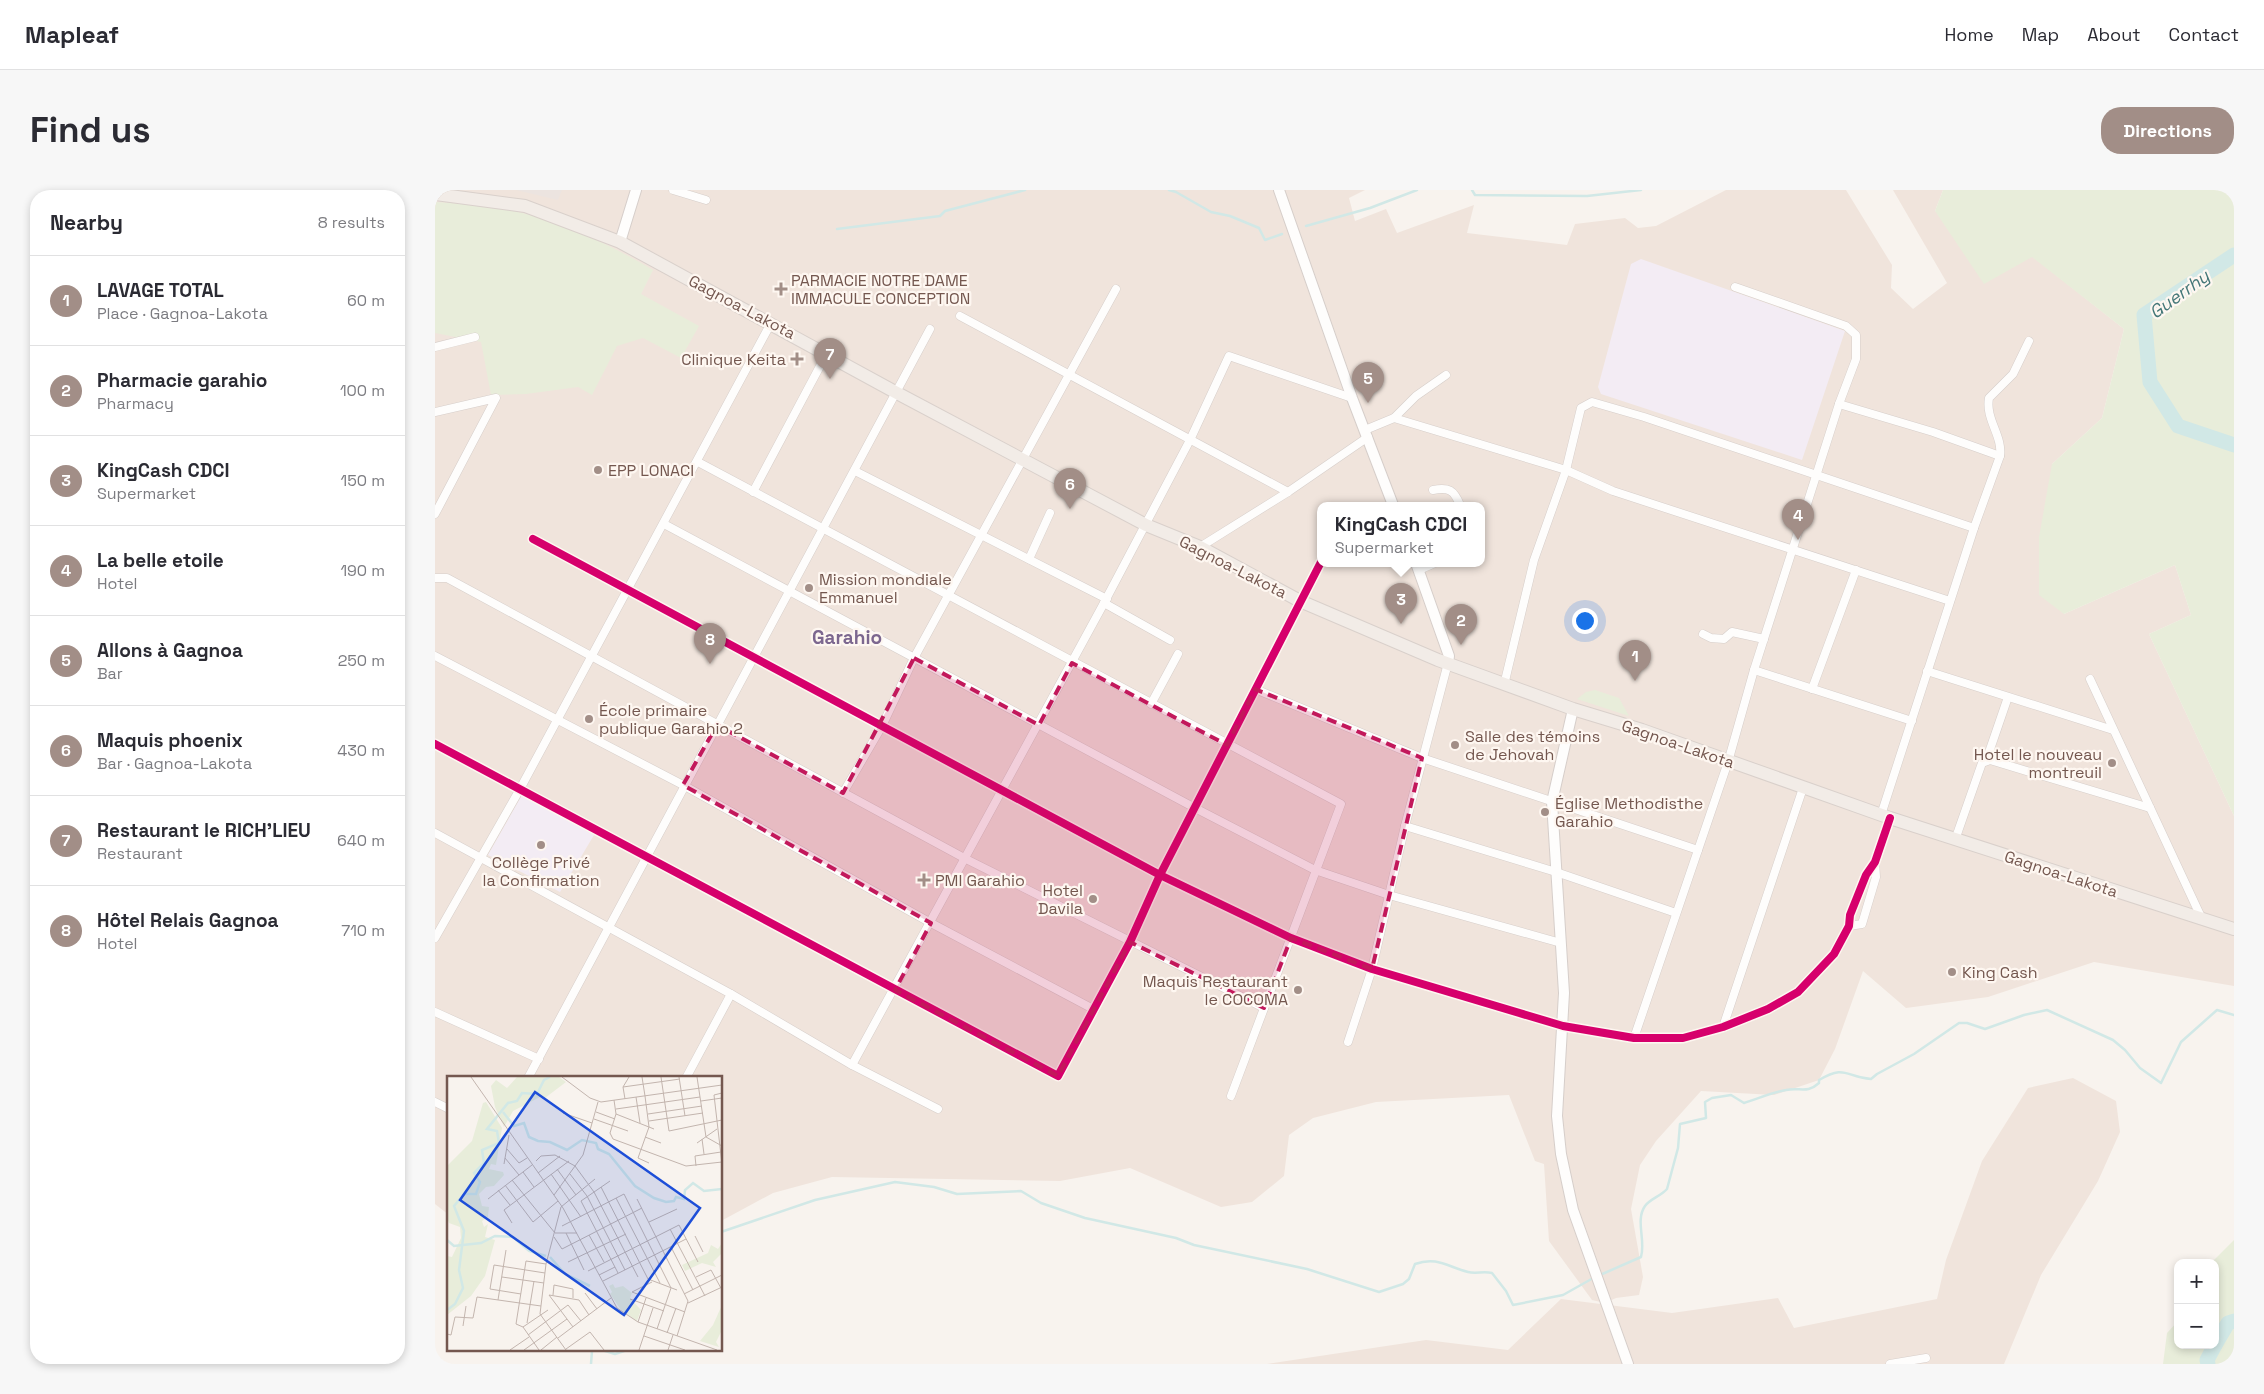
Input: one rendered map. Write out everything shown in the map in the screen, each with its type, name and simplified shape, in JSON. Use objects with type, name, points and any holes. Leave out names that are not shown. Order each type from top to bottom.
[{"type":"main road","name":"Gagnoa-Lakota","points":[[435,194],[525,206],[620,242],[827,353],[897,393],[1146,525],[1200,547],[1300,601],[1447,663],[1504,685],[1642,730],[1885,817],[2234,929]]},
{"type":"street","points":[[620,242],[636,190]]},
{"type":"street","points":[[673,190],[706,200]]},
{"type":"street","points":[[1279,190],[1352,398],[1392,502]]},
{"type":"street","points":[[1634,1038],[1728,762],[1754,670],[1839,404],[1856,359],[1856,335],[1846,326],[1735,288]]},
{"type":"street","points":[[843,793],[882,726],[914,658],[1116,289]]},
{"type":"street","points":[[960,316],[1288,492]]},
{"type":"street","points":[[435,938],[438,925],[481,859],[520,789],[771,323]]},
{"type":"street","points":[[529,1076],[683,785],[855,471],[930,328]]},
{"type":"street","points":[[435,347],[475,337]]},
{"type":"street","points":[[1849,926],[1861,924],[1876,876],[1875,862],[1885,817],[1912,721],[1974,528],[2000,456],[2001,448],[1989,417],[1989,398],[2013,374],[2029,341]]},
{"type":"street","points":[[753,492],[827,353]]},
{"type":"street","points":[[852,1065],[895,990],[1073,663],[1190,440],[1229,356],[1352,398]]},
{"type":"street","points":[[1200,547],[1288,492],[1366,434],[1394,418],[1416,396],[1446,375]]},
{"type":"street","points":[[435,412],[497,398],[435,514]]},
{"type":"street","points":[[1504,685],[1534,560],[1565,470],[1581,408],[1592,402],[1644,417],[1974,528]]},
{"type":"street","points":[[1839,404],[1933,432],[2000,456]]},
{"type":"street","points":[[1394,418],[1565,470],[1613,491],[1950,601]]},
{"type":"street","points":[[697,462],[1227,746],[1341,804],[1231,1096]]},
{"type":"street","points":[[855,471],[1029,559],[1170,640]]},
{"type":"street","points":[[1433,490],[1450,489],[1455,493],[1459,502]]},
{"type":"street","points":[[1029,559],[1050,513]]},
{"type":"street","points":[[664,524],[1195,808],[1315,870],[1389,895],[1561,943]]},
{"type":"street","points":[[533,539],[1160,875],[1291,938],[1372,969],[1563,1026],[1634,1038],[1683,1038],[1723,1027],[1768,1009],[1798,992],[1834,954],[1849,926],[1850,915],[1866,875],[1875,862]]},
{"type":"street","points":[[435,744],[1058,1076],[1130,942],[1160,875],[1318,567]]},
{"type":"street","points":[[1348,1042],[1372,969],[1405,826],[1449,656],[1417,567]]},
{"type":"street","points":[[1811,689],[1856,570]]},
{"type":"street","points":[[435,578],[447,578],[591,658],[966,859],[1264,1008]]},
{"type":"street","points":[[1703,634],[1711,638],[1724,640],[1732,632],[1741,632],[1764,639]]},
{"type":"street","points":[[1151,704],[1178,654]]},
{"type":"street","points":[[435,656],[683,785],[931,923],[1095,1010]]},
{"type":"street","points":[[1754,670],[1912,721]]},
{"type":"street","points":[[1927,671],[2113,730]]},
{"type":"street","points":[[2090,680],[2202,919]]},
{"type":"street","points":[[1255,690],[1422,758],[1698,850]]},
{"type":"street","points":[[1986,761],[2007,697]]},
{"type":"street","points":[[1573,709],[1552,802],[1564,993],[1557,1116],[1567,1186],[1593,1269],[1628,1364]]},
{"type":"street","points":[[1955,840],[1982,763],[1990,760],[2150,808]]},
{"type":"street","points":[[1723,1027],[1803,788]]},
{"type":"street","points":[[1405,826],[1556,872],[1676,912]]},
{"type":"street","points":[[435,833],[731,994],[852,1065],[938,1108]]},
{"type":"street","points":[[687,1076],[731,994]]},
{"type":"street","points":[[435,1012],[539,1059]]},
{"type":"street","points":[[435,1102],[447,1108]]},
{"type":"street","points":[[1890,1364],[1926,1358]]},
{"type":"highlighted area","points":[[914,658],[1039,725],[1072,663],[1227,745],[1255,689],[1422,758],[1372,969],[1291,938],[1264,1008],[1130,942],[1058,1076],[895,990],[931,923],[683,785],[717,725],[843,793]]},
{"type":"shaded area","points":[[435,190],[1365,190],[1349,198],[1355,221],[1386,209],[1397,233],[1474,205],[1467,233],[1567,245],[1575,224],[1625,218],[1638,228],[1656,226],[1726,190],[1846,190],[1892,265],[1891,288],[1913,309],[1947,283],[1893,190],[1943,190],[1935,211],[2032,256],[2124,329],[2102,418],[2052,464],[2064,614],[2175,565],[2191,615],[2149,634],[2234,816],[2234,986],[2094,962],[1988,997],[1906,1008],[1863,971],[1835,1049],[1819,1080],[1774,1095],[1701,1091],[1656,1141],[1640,1165],[1631,1209],[1643,1277],[1639,1295],[1616,1298],[1605,1303],[1592,1300],[1549,1241],[1544,1164],[1535,1161],[1509,1095],[1376,1102],[1313,1118],[1289,1135],[1284,1176],[1252,1202],[1221,1207],[1130,1168],[1060,1181],[832,1177],[773,1193],[723,1220],[723,1076],[447,1076],[447,1213],[435,1204]]},
{"type":"shaded area","points":[[516,190],[562,190],[558,200]]},
{"type":"shaded area","points":[[1641,259],[1845,331],[1802,460],[1601,394],[1598,387],[1631,264]]},
{"type":"shaded area","name":"Collège Privé la Confirmation","points":[[522,795],[594,835],[560,892],[488,855]]},
{"type":"shaded area","points":[[2073,1078],[2116,1101],[2120,1132],[2098,1181],[2041,1275],[2004,1364],[1267,1364],[1426,1340],[1508,1350],[1561,1299],[1672,1313],[1778,1298],[1794,1328],[1937,1299],[1946,1260],[1982,1161],[2028,1088]]},
{"type":"green space","points":[[1943,190],[2234,190],[2234,816],[2149,634],[2191,615],[2175,565],[2064,614],[2039,595],[2039,537],[2052,464],[2102,418],[2124,329],[2032,257],[1984,284],[1935,211]]},
{"type":"green space","points":[[435,202],[510,210],[565,226],[595,239],[653,270],[641,294],[699,326],[681,358],[643,338],[617,346],[592,395],[578,387],[526,394],[491,395],[481,342],[435,333]]},
{"type":"green space","points":[[1595,690],[1619,698],[1629,716],[1577,699],[1586,692]]},
{"type":"green space","points":[[2234,1240],[2234,1364],[2163,1364],[2167,1333],[2174,1325],[2174,1349],[2219,1349],[2219,1259],[2215,1259]]},
{"type":"waterway","points":[[837,229],[940,216],[945,211],[1025,190]]},
{"type":"waterway","points":[[1169,190],[1211,212],[1230,216],[1259,228],[1265,240],[1282,234]]},
{"type":"waterway","points":[[1306,226],[1370,208],[1417,190]]},
{"type":"waterway","points":[[1472,190],[1475,195],[1587,196],[1641,190]]},
{"type":"waterway","name":"Guerrhy","points":[[2234,255],[2144,315],[2150,382],[2178,426],[2234,445]]},
{"type":"waterway","points":[[1600,1275],[1641,1257],[1642,1212],[1647,1204],[1667,1189],[1678,1148],[1680,1124],[1706,1118],[1705,1102],[1712,1098],[1731,1095],[1744,1103],[1781,1091],[1811,1088],[1828,1075],[1840,1072],[1871,1079],[1914,1054],[1959,1023],[1967,1023],[1985,1029],[2024,1015],[2047,1010],[2113,1040],[2125,1050],[2140,1068],[2161,1083],[2181,1042],[2217,1010],[2234,1015]]},
{"type":"waterway","points":[[723,1231],[815,1200],[895,1182],[934,1187],[957,1194],[1021,1191],[1041,1203],[1085,1218],[1176,1238],[1194,1245],[1307,1269],[1379,1292],[1403,1284],[1409,1279],[1415,1264],[1430,1261],[1468,1272],[1492,1273],[1506,1291],[1513,1305],[1563,1295],[1595,1277]]},
{"type":"waterway","name":"Guerrhy","points":[[2219,1338],[2228,1323],[2234,1321]]},
{"type":"waterway","name":"Guerrhy","points":[[2208,1364],[2207,1360],[2213,1349]]},
{"type":"waterway","points":[[591,1364],[592,1352]]},
{"type":"waterway","points":[[608,1352],[615,1354],[621,1352]]},
{"type":"cycle path","points":[[533,539],[1160,875],[1291,938],[1372,969],[1563,1026],[1634,1038],[1683,1038],[1723,1027],[1768,1009],[1798,992],[1834,954],[1849,926],[1850,915],[1866,875],[1875,862],[1890,818]]},
{"type":"cycle path","points":[[435,744],[1058,1076],[1130,942],[1160,875],[1318,567]]},
{"type":"place","name":"PARMACIE NOTRE DAME IMMACULE CONCEPTION","points":[[781,289]]},
{"type":"place","name":"Clinique Keita","points":[[797,359]]},
{"type":"place","name":"Restaurant le RICH'LIEU","points":[[830,379]]},
{"type":"place","name":"Allons à Gagnoa","points":[[1368,403]]},
{"type":"place","name":"EPP LONACI","points":[[598,470]]},
{"type":"place","name":"Maquis phoenix","points":[[1070,509]]},
{"type":"place","name":"La belle etoile","points":[[1798,540]]},
{"type":"place","name":"Mission mondiale Emmanuel","points":[[809,588]]},
{"type":"place","name":"KingCash CDCI","points":[[1401,624]]},
{"type":"place","name":"Pharmacie garahio","points":[[1461,645]]},
{"type":"place","name":"Hôtel Relais Gagnoa","points":[[710,664]]},
{"type":"place","name":"LAVAGE TOTAL","points":[[1635,681]]},
{"type":"place","name":"École primaire publique Garahio 2","points":[[589,719]]},
{"type":"place","name":"Salle des témoins de Jehovah","points":[[1455,745]]},
{"type":"place","name":"Hotel le nouveau montreuil","points":[[2112,763]]},
{"type":"place","name":"Église Methodisthe Garahio","points":[[1545,812]]},
{"type":"place","name":"Collège Privé la Confirmation","points":[[541,845]]},
{"type":"place","name":"PMI Garahio","points":[[924,880]]},
{"type":"place","name":"Hotel Davila","points":[[1093,899]]},
{"type":"place","name":"King Cash","points":[[1952,972]]},
{"type":"place","name":"Maquis Restaurant le COCOMA","points":[[1298,990]]},
{"type":"district","name":"Garahio","points":[[847,637]]}]
